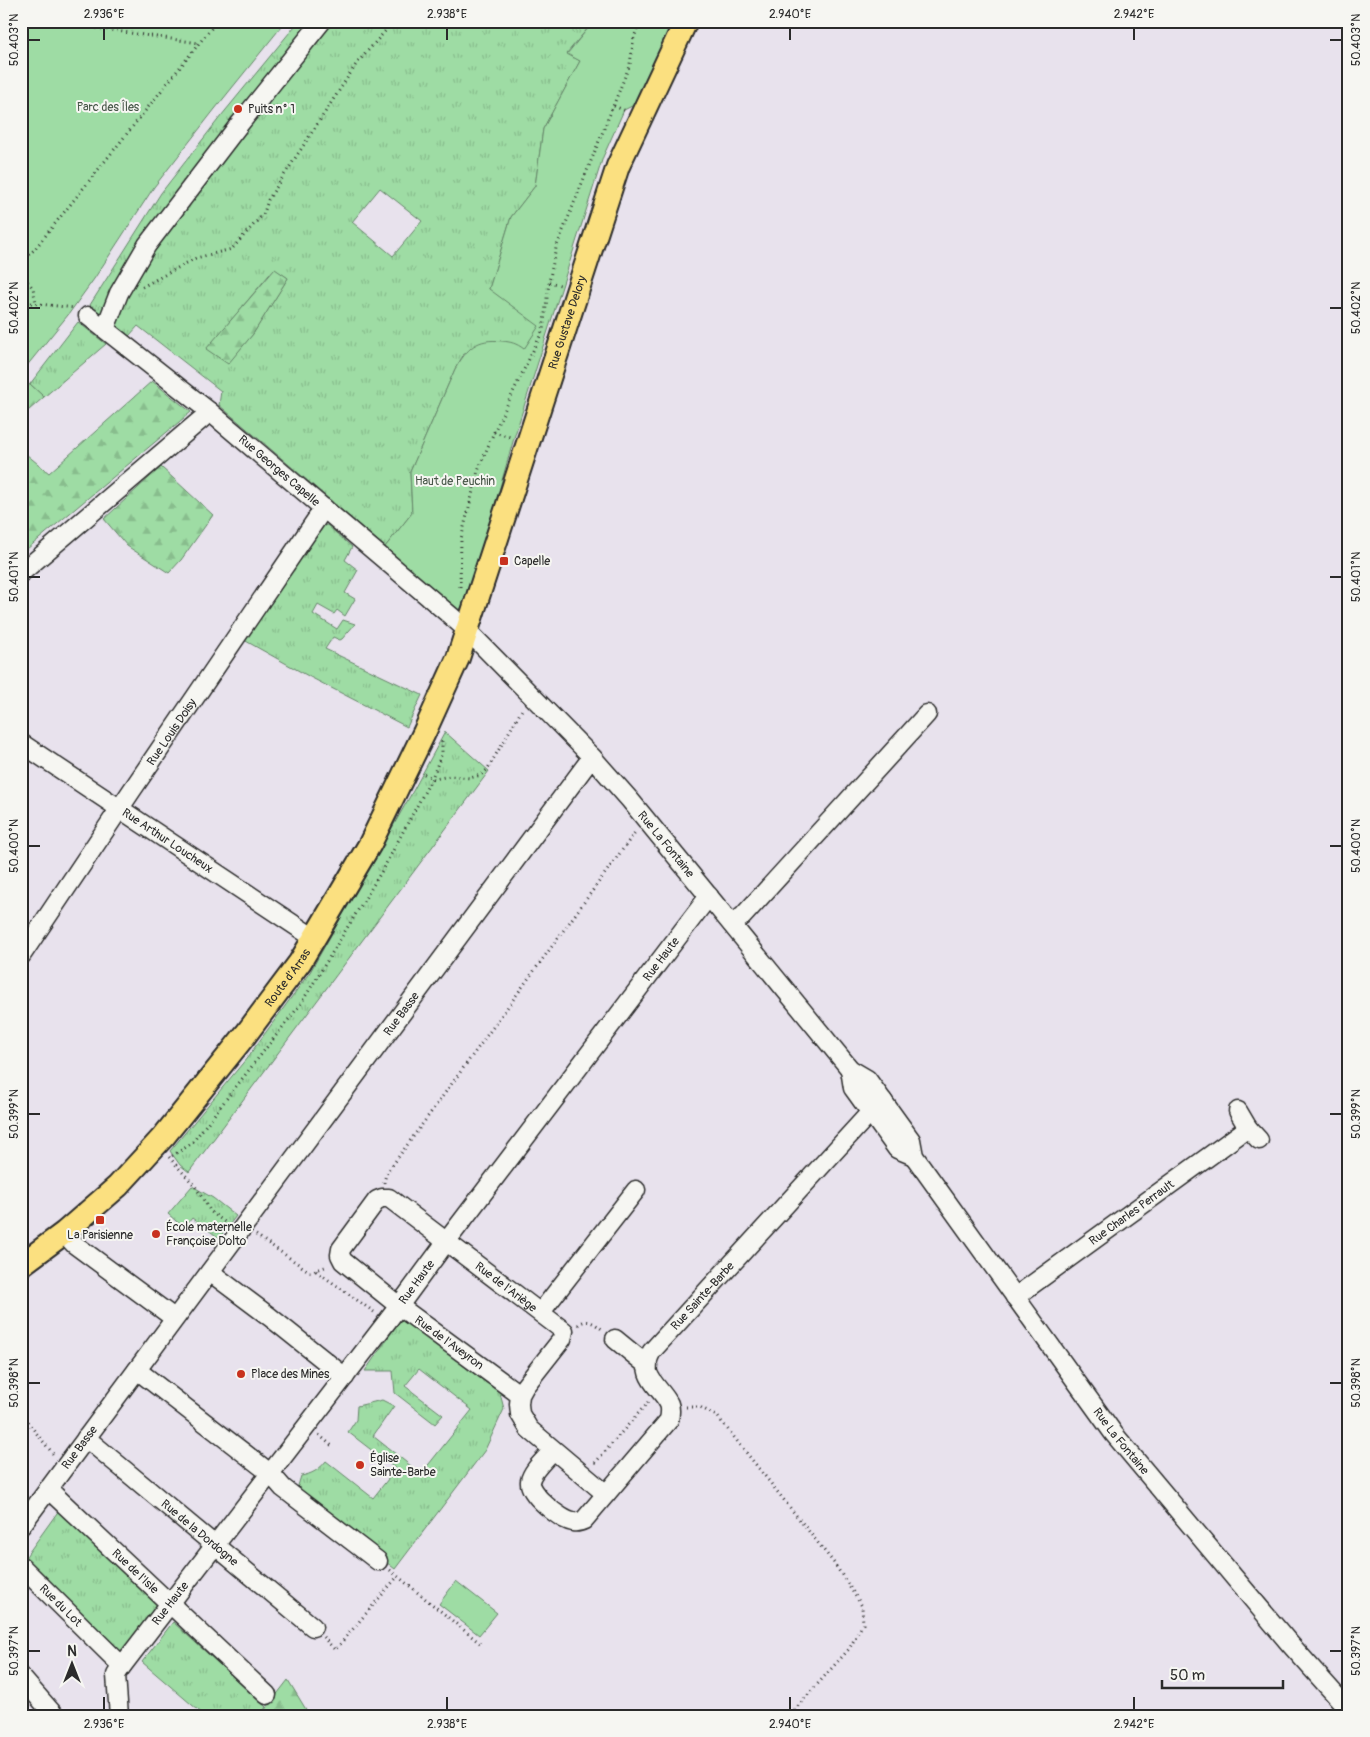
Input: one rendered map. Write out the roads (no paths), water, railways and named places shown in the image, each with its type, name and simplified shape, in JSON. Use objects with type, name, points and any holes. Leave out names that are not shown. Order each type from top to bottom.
[{"type":"main road","name":"Rue Gustave Delory","points":[[468,631],[618,166],[686,21]]},
{"type":"main road","name":"Route d'Arras","points":[[21,1265],[64,1233],[118,1186],[164,1136],[246,1034],[300,962],[370,844],[450,676],[468,631]]},
{"type":"street","points":[[105,329],[118,293],[147,245],[238,126],[322,21]]},
{"type":"street","name":"Rue Georges Capelle","points":[[84,312],[210,412],[468,631]]},
{"type":"street","points":[[21,573],[210,412]]},
{"type":"street","name":"Rue Louis Doisy","points":[[21,956],[324,508]]},
{"type":"street","name":"Rue La Fontaine","points":[[468,631],[592,757],[645,818],[850,1069],[853,1088],[877,1106],[911,1140],[914,1156],[1114,1434],[1290,1644],[1349,1710]]},
{"type":"street","points":[[732,924],[750,909],[927,714]]},
{"type":"street","name":"Rue Arthur Loucheux","points":[[21,743],[314,938]]},
{"type":"street","name":"Rue Basse","points":[[210,1272],[592,757]]},
{"type":"street","name":"Rue Haute","points":[[122,1666],[387,1322],[709,896]]},
{"type":"street","name":"Rue Sainte-Barbe","points":[[648,1366],[652,1351],[877,1106]]},
{"type":"street","name":"Rue Charles Perrault","points":[[1015,1297],[1253,1134],[1238,1111]]},
{"type":"street","points":[[541,1312],[636,1190]]},
{"type":"street","name":"Rue de l'Ariège","points":[[342,1255],[377,1200],[389,1198],[541,1312],[561,1328],[564,1333],[562,1340],[520,1395]]},
{"type":"street","points":[[64,1233],[74,1244],[174,1318]]},
{"type":"street","name":"Rue de l'Aveyron","points":[[342,1255],[399,1306],[520,1395]]},
{"type":"street","points":[[345,1377],[210,1272],[174,1318],[138,1370],[270,1473],[283,1488],[378,1561]]},
{"type":"street","points":[[553,1450],[532,1476],[529,1483],[534,1494],[564,1519],[579,1523],[584,1520],[669,1420],[670,1407],[649,1376],[648,1366],[615,1340]]},
{"type":"street","name":"Rue Basse","points":[[21,1526],[138,1370]]},
{"type":"street","points":[[520,1395],[519,1409],[528,1429],[606,1494]]},
{"type":"street","name":"Rue de la Dordogne","points":[[86,1438],[312,1627]]},
{"type":"street","name":"Rue de l'Isle","points":[[48,1489],[267,1695]]},
{"type":"street","name":"Rue du Lot","points":[[21,1566],[122,1666]]},
{"type":"street","points":[[119,1716],[116,1676],[122,1666]]},
{"type":"street","points":[[21,1677],[55,1716]]},
{"type":"place","name":"Puits n° 1","points":[[238,109]]},
{"type":"place","name":"Capelle","points":[[504,561]]},
{"type":"place","name":"La Parisienne","points":[[100,1220]]},
{"type":"place","name":"École maternelle Françoise Dolto","points":[[156,1234]]},
{"type":"place","name":"Place des Mines","points":[[241,1374]]},
{"type":"place","name":"Église Sainte-Barbe","points":[[360,1465]]},
{"type":"park label","name":"Parc des Îles","points":[[108,107]]},
{"type":"park label","name":"Haut de Peuchin","points":[[455,481]]}]
